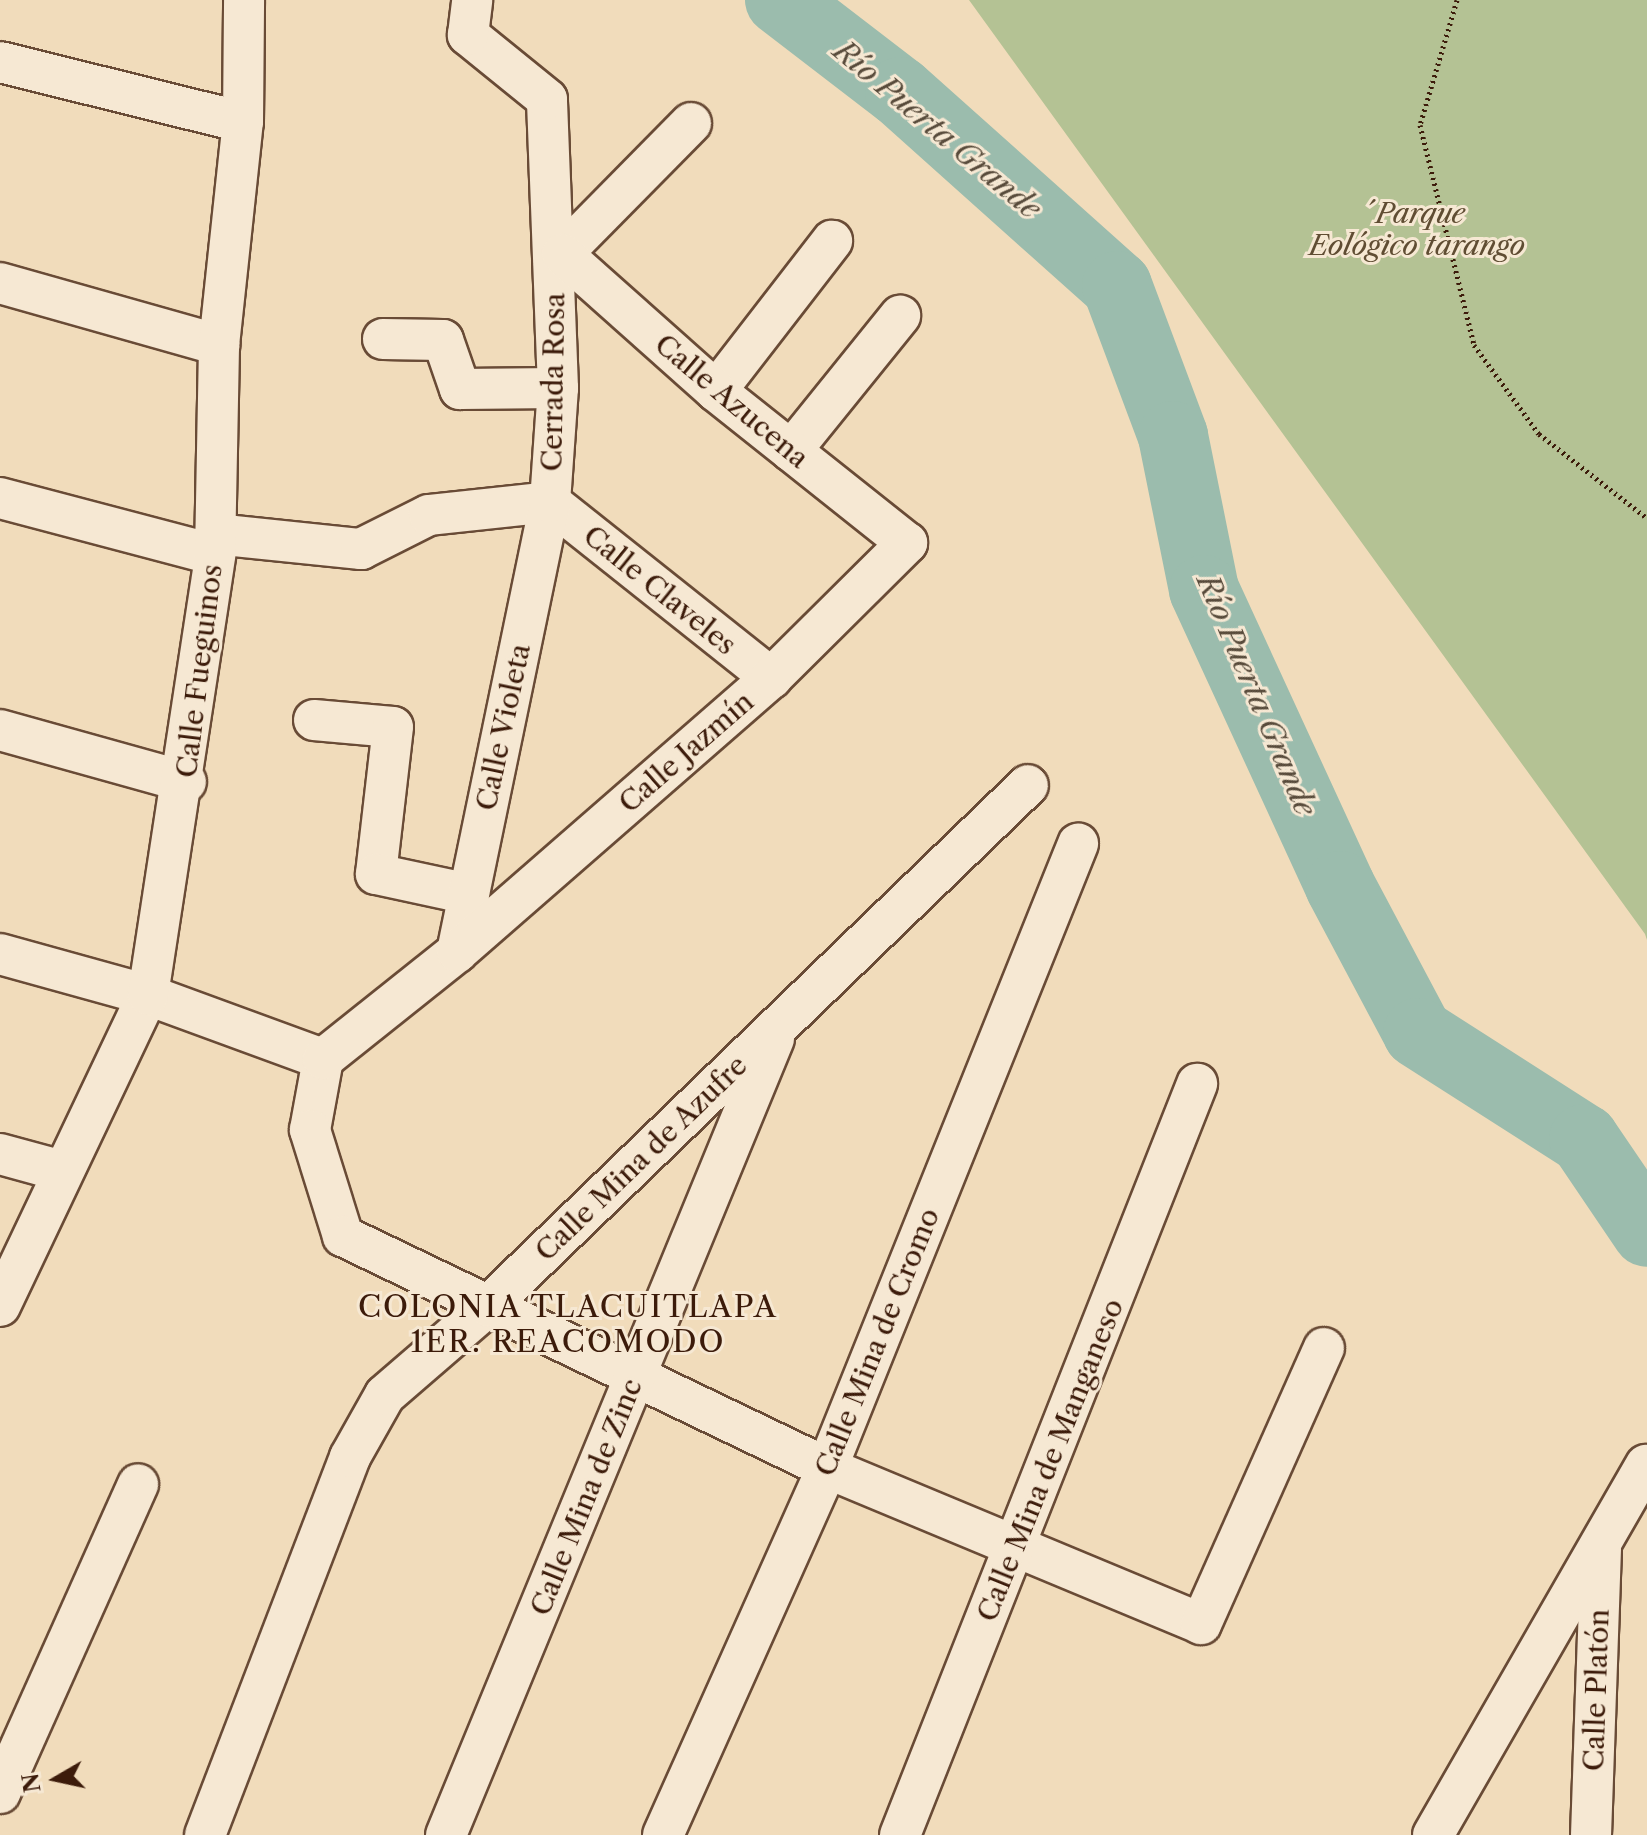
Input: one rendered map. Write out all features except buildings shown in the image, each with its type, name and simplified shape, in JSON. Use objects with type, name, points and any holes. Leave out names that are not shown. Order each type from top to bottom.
[{"type":"street","name":"Calle Fueguinos","points":[[0,1306],[148,995],[186,782],[215,544],[219,345],[243,122],[244,0]]},
{"type":"street","name":"Cerrada Rosa","points":[[472,0],[468,35],[547,99],[558,258],[558,388],[550,502]]},
{"type":"street","points":[[0,62],[243,122]]},
{"type":"street","points":[[558,258],[691,123]]},
{"type":"street","points":[[716,391],[832,241]]},
{"type":"street","name":"Calle Azucena","points":[[558,258],[716,391],[907,543]]},
{"type":"street","points":[[0,283],[219,345]]},
{"type":"street","points":[[791,451],[900,316]]},
{"type":"street","points":[[383,339],[443,340],[460,389],[558,388]]},
{"type":"street","points":[[0,498],[215,544],[361,549],[429,515],[550,502]]},
{"type":"street","name":"Calle Claveles","points":[[550,502],[771,678]]},
{"type":"street","name":"Calle Violeta","points":[[457,952],[550,502]]},
{"type":"street","name":"Calle Jazmín","points":[[323,1059],[457,952],[771,678],[907,543]]},
{"type":"street","points":[[314,720],[393,727],[376,874],[469,894]]},
{"type":"street","points":[[0,730],[186,782]]},
{"type":"street","name":"Calle Mina de Azufre","points":[[205,1835],[350,1457],[385,1395],[488,1306],[1028,785]]},
{"type":"street","name":"Calle Mina de Cromo","points":[[663,1835],[827,1468],[1078,844]]},
{"type":"street","points":[[0,954],[148,995],[323,1059],[310,1130],[343,1236],[827,1468],[1201,1624],[1324,1348]]},
{"type":"street","name":"Calle Mina de Zinc","points":[[446,1835],[780,1025]]},
{"type":"street","name":"Calle Mina de Manganeso","points":[[900,1835],[1197,1084]]},
{"type":"street","points":[[0,1154],[62,1171]]},
{"type":"street","points":[[1433,1835],[1646,1465]]},
{"type":"street","points":[[0,1793],[138,1484]]},
{"type":"street","name":"Calle Platón","points":[[1591,1835],[1601,1545]]},
{"type":"path","points":[[1457,0],[1420,125],[1474,345],[1539,434],[1647,518]]},
{"type":"green space","name":"´Parque Eológico tarango","points":[[969,0],[1647,0],[1647,940],[1645,934]]},
{"type":"waterway","name":"Río Puerta Grande","points":[[780,0],[900,92],[1117,286],[1173,436],[1204,590],[1340,886],[1418,1033],[1584,1139],[1647,1232]]},
{"type":"district","name":"COLONIA TLACUITLAPA 1ER. REACOMODO","points":[[568,1324]]}]
